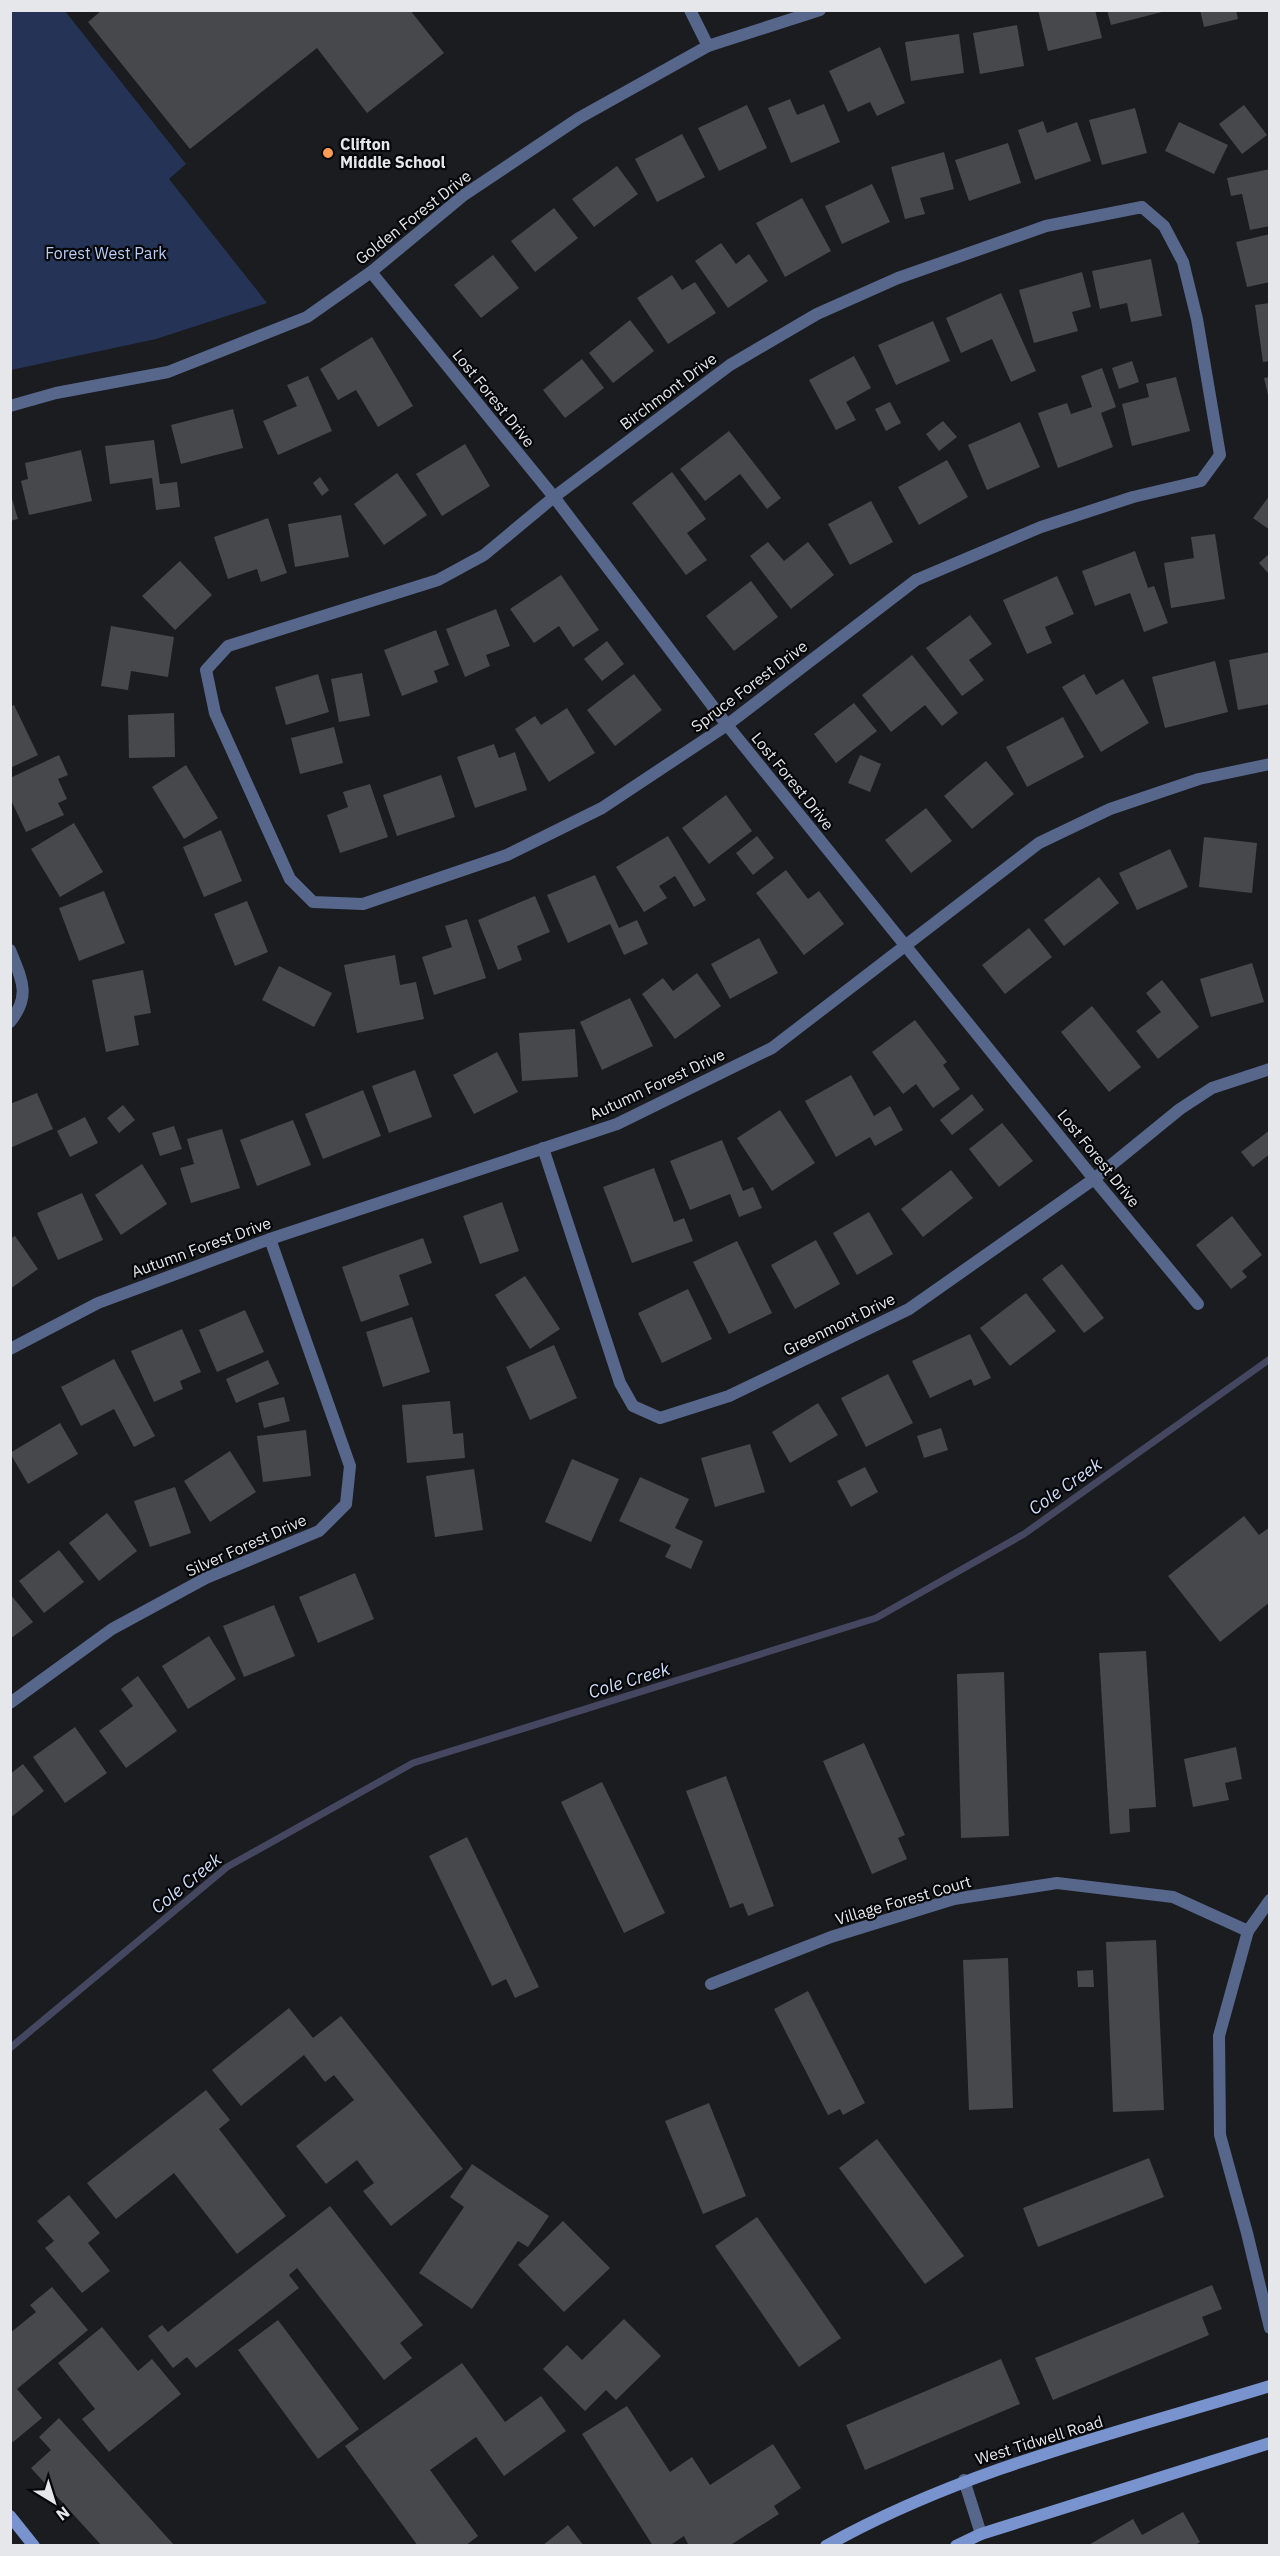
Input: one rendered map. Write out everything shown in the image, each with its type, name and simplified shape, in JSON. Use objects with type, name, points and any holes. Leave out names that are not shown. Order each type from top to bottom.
[{"type":"main road","name":"West Tidwell Road","points":[[826,2546],[860,2527],[964,2480],[1269,2386]]},
{"type":"main road","points":[[956,2546],[981,2534],[1269,2443]]},
{"type":"main road","points":[[10,2516],[34,2546]]},
{"type":"street","points":[[690,10],[708,46]]},
{"type":"street","name":"Golden Forest Drive","points":[[10,406],[56,393],[168,372],[307,317],[371,272],[464,195],[579,118],[708,46],[820,10]]},
{"type":"street","name":"Birchmont Drive","points":[[250,790],[215,713],[206,670],[228,646],[438,580],[484,555],[554,497],[730,365],[817,314],[898,278],[1046,226],[1142,207],[1164,226],[1183,262],[1204,360]]},
{"type":"street","name":"Lost Forest Drive","points":[[371,272],[554,497],[727,725],[1198,1304]]},
{"type":"street","name":"Spruce Forest Drive","points":[[250,790],[290,879],[313,902],[363,904],[507,855],[602,808],[727,725],[916,580],[1041,527],[1133,497],[1201,482],[1221,455],[1204,360]]},
{"type":"street","name":"Autumn Forest Drive","points":[[10,1349],[98,1303],[270,1239],[616,1124],[772,1048],[1039,843],[1110,809],[1199,779],[1269,764]]},
{"type":"street","points":[[10,950],[24,987],[21,1009],[10,1022]]},
{"type":"street","name":"Greenmont Drive","points":[[543,1148],[620,1383],[633,1406],[660,1418],[729,1396],[909,1309],[1094,1179],[1180,1109],[1212,1088],[1269,1069]]},
{"type":"street","name":"Silver Forest Drive","points":[[10,1703],[112,1629],[206,1578],[318,1531],[346,1504],[350,1466],[270,1239]]},
{"type":"street","name":"Village Forest Court","points":[[711,1984],[831,1937],[954,1899],[1057,1883],[1173,1897],[1248,1931]]},
{"type":"street","points":[[1269,1900],[1248,1931],[1219,2037],[1220,2135],[1247,2233],[1269,2328]]},
{"type":"street","points":[[964,2480],[981,2534]]},
{"type":"green space","name":"Forest West Park","points":[[10,11],[65,11],[186,164],[169,179],[267,303],[156,339],[11,370]]},
{"type":"building","points":[[102,10],[410,10],[444,53],[367,113],[317,48],[190,149],[88,22]]},
{"type":"building","points":[[1038,10],[1095,10],[1102,38],[1048,51]]},
{"type":"building","points":[[1107,10],[1161,10],[1162,12],[1111,25]]},
{"type":"building","points":[[1200,10],[1236,10],[1238,19],[1204,27]]},
{"type":"building","points":[[1017,25],[1024,66],[980,74],[973,33]]},
{"type":"building","points":[[959,34],[964,73],[911,81],[905,42]]},
{"type":"building","points":[[880,47],[905,103],[877,116],[870,102],[848,112],[829,71]]},
{"type":"building","points":[[790,99],[797,115],[824,104],[840,142],[791,163],[768,108]]},
{"type":"building","points":[[747,105],[767,148],[719,171],[698,128]]},
{"type":"building","points":[[1244,105],[1267,135],[1242,154],[1219,124]]},
{"type":"building","points":[[1135,108],[1147,153],[1102,165],[1089,120]]},
{"type":"building","points":[[1043,121],[1047,133],[1077,122],[1091,161],[1035,180],[1018,130]]},
{"type":"building","points":[[1179,122],[1228,145],[1214,174],[1165,151]]},
{"type":"building","points":[[682,134],[705,177],[657,202],[635,159]]},
{"type":"building","points":[[1008,143],[1021,183],[969,201],[955,160]]},
{"type":"building","points":[[944,152],[954,189],[920,198],[925,214],[905,219],[891,167]]},
{"type":"building","points":[[617,166],[638,194],[594,227],[572,199]]},
{"type":"building","points":[[1270,169],[1270,226],[1250,230],[1242,194],[1231,196],[1227,178]]},
{"type":"building","points":[[872,184],[890,222],[842,244],[825,206]]},
{"type":"building","points":[[802,198],[831,251],[785,277],[756,223]]},
{"type":"building","points":[[554,208],[578,238],[535,272],[511,241]]},
{"type":"building","points":[[1270,234],[1270,282],[1247,287],[1236,242]]},
{"type":"building","points":[[721,243],[736,264],[749,254],[768,281],[728,308],[695,261]]},
{"type":"building","points":[[493,255],[519,288],[481,318],[454,285]]},
{"type":"building","points":[[1151,259],[1162,316],[1131,322],[1127,303],[1100,309],[1092,271]]},
{"type":"building","points":[[1082,272],[1091,307],[1072,312],[1078,331],[1034,343],[1019,290]]},
{"type":"building","points":[[672,275],[682,290],[695,282],[716,313],[668,344],[637,298]]},
{"type":"building","points":[[1001,293],[1036,371],[1011,382],[992,339],[961,353],[946,318]]},
{"type":"building","points":[[1270,303],[1270,361],[1263,362],[1255,305]]},
{"type":"building","points":[[630,320],[654,351],[613,383],[589,353]]},
{"type":"building","points":[[933,321],[950,361],[896,385],[878,345]]},
{"type":"building","points":[[372,337],[413,406],[378,427],[356,390],[338,400],[320,369]]},
{"type":"building","points":[[854,356],[871,388],[846,402],[856,420],[836,430],[809,380]]},
{"type":"building","points":[[582,359],[604,388],[565,418],[543,390]]},
{"type":"building","points":[[1132,361],[1139,382],[1119,389],[1112,368]]},
{"type":"building","points":[[1102,368],[1116,407],[1101,413],[1113,447],[1058,468],[1038,413],[1067,403],[1071,414],[1092,407],[1081,376]]},
{"type":"building","points":[[308,376],[332,431],[278,455],[263,421],[297,406],[287,385]]},
{"type":"building","points":[[1176,377],[1190,431],[1132,446],[1122,404],[1149,397],[1146,384]]},
{"type":"building","points":[[1270,377],[1270,399],[1269,399],[1264,378]]},
{"type":"building","points":[[890,402],[901,423],[886,431],[875,409]]},
{"type":"building","points":[[233,409],[243,448],[181,464],[171,425]]},
{"type":"building","points":[[943,421],[957,437],[939,451],[926,434]]},
{"type":"building","points":[[1020,422],[1040,467],[987,490],[968,445]]},
{"type":"building","points":[[729,431],[781,498],[767,509],[740,474],[705,501],[680,469]]},
{"type":"building","points":[[154,440],[160,484],[177,482],[180,507],[156,510],[152,478],[110,484],[105,446]]},
{"type":"building","points":[[465,444],[490,486],[442,516],[416,474]]},
{"type":"building","points":[[81,450],[92,501],[29,515],[21,481],[28,479],[25,463]]},
{"type":"building","points":[[947,460],[968,497],[919,525],[898,487]]},
{"type":"building","points":[[672,472],[706,519],[687,533],[707,560],[686,575],[632,503]]},
{"type":"building","points":[[397,473],[427,515],[384,545],[354,504]]},
{"type":"building","points":[[320,477],[329,490],[322,496],[313,483]]},
{"type":"building","points":[[10,492],[18,519],[10,521]]},
{"type":"building","points":[[1270,495],[1270,530],[1253,518]]},
{"type":"building","points":[[871,501],[893,542],[850,565],[828,524]]},
{"type":"building","points":[[341,515],[349,557],[295,567],[288,524]]},
{"type":"building","points":[[268,518],[287,573],[261,582],[257,569],[228,579],[214,537]]},
{"type":"building","points":[[1215,534],[1225,599],[1171,608],[1164,563],[1194,558],[1191,537]]},
{"type":"building","points":[[768,542],[784,561],[808,542],[834,575],[791,609],[750,556]]},
{"type":"building","points":[[1135,551],[1148,588],[1154,586],[1168,623],[1144,632],[1130,593],[1095,606],[1082,571]]},
{"type":"building","points":[[1270,553],[1270,575],[1259,563]]},
{"type":"building","points":[[180,561],[212,595],[175,630],[142,596]]},
{"type":"building","points":[[561,575],[599,630],[573,647],[559,626],[534,643],[510,609]]},
{"type":"building","points":[[1057,576],[1074,614],[1045,627],[1052,643],[1027,654],[1003,600]]},
{"type":"building","points":[[751,581],[778,617],[734,651],[706,616]]},
{"type":"building","points":[[496,609],[510,646],[486,655],[490,666],[465,677],[446,629]]},
{"type":"building","points":[[970,615],[992,644],[969,660],[984,680],[962,696],[926,648]]},
{"type":"building","points":[[111,626],[174,637],[168,677],[131,671],[128,690],[101,686]]},
{"type":"building","points":[[436,630],[449,665],[434,671],[438,682],[402,696],[384,650]]},
{"type":"building","points":[[607,641],[624,664],[602,681],[584,659]]},
{"type":"building","points":[[1270,652],[1270,704],[1238,710],[1229,660]]},
{"type":"building","points":[[912,655],[958,713],[942,726],[925,705],[891,732],[862,695]]},
{"type":"building","points":[[1215,661],[1228,712],[1165,728],[1152,677]]},
{"type":"building","points":[[362,673],[370,716],[339,722],[331,679]]},
{"type":"building","points":[[318,674],[329,712],[286,725],[275,687]]},
{"type":"building","points":[[634,674],[662,710],[615,746],[587,710]]},
{"type":"building","points":[[1084,674],[1096,695],[1123,679],[1149,723],[1101,752],[1062,687]]},
{"type":"building","points":[[854,703],[877,731],[836,763],[814,734]]},
{"type":"building","points":[[14,705],[38,755],[10,768],[10,707]]},
{"type":"building","points":[[567,708],[595,753],[549,782],[515,729],[535,716],[541,725]]},
{"type":"building","points":[[174,713],[175,757],[129,758],[128,715]]},
{"type":"building","points":[[1063,717],[1084,757],[1027,787],[1006,747]]},
{"type":"building","points":[[334,727],[343,763],[300,774],[291,738]]},
{"type":"building","points":[[494,744],[499,758],[515,752],[527,790],[475,808],[457,757]]},
{"type":"building","points":[[59,755],[68,775],[58,779],[67,799],[58,803],[64,815],[26,832],[10,798],[10,778]]},
{"type":"building","points":[[860,755],[881,764],[870,792],[848,783]]},
{"type":"building","points":[[986,761],[1014,794],[972,829],[944,796]]},
{"type":"building","points":[[186,765],[218,818],[184,839],[152,787]]},
{"type":"building","points":[[441,775],[455,817],[397,836],[383,795]]},
{"type":"building","points":[[370,784],[388,837],[340,853],[327,815],[348,807],[343,792]]},
{"type":"building","points":[[726,795],[752,831],[709,864],[682,828]]},
{"type":"building","points":[[926,808],[952,841],[911,873],[885,840]]},
{"type":"building","points":[[74,823],[103,872],[60,897],[31,849]]},
{"type":"building","points":[[221,830],[242,881],[204,897],[183,847]]},
{"type":"building","points":[[668,836],[706,900],[694,907],[675,876],[659,886],[667,898],[644,912],[616,867]]},
{"type":"building","points":[[757,836],[774,858],[753,875],[736,853]]},
{"type":"building","points":[[1204,837],[1257,843],[1252,893],[1199,887]]},
{"type":"building","points":[[1170,849],[1188,887],[1137,910],[1119,873]]},
{"type":"building","points":[[786,870],[808,899],[819,891],[844,924],[804,955],[756,893]]},
{"type":"building","points":[[595,875],[619,928],[637,920],[648,944],[624,955],[610,924],[568,943],[547,895]]},
{"type":"building","points":[[1099,877],[1119,903],[1064,946],[1044,920]]},
{"type":"building","points":[[104,891],[125,943],[79,961],[59,908]]},
{"type":"building","points":[[535,896],[550,932],[517,946],[522,960],[498,970],[478,920]]},
{"type":"building","points":[[247,901],[268,952],[235,966],[214,914]]},
{"type":"building","points":[[467,919],[486,978],[434,995],[422,957],[452,947],[445,926]]},
{"type":"building","points":[[1029,928],[1052,957],[1005,994],[982,965]]},
{"type":"building","points":[[759,938],[778,973],[730,999],[711,964]]},
{"type":"building","points":[[395,955],[400,985],[416,982],[424,1019],[357,1033],[344,965]]},
{"type":"building","points":[[1252,963],[1264,1002],[1211,1017],[1200,979]]},
{"type":"building","points":[[279,966],[332,993],[314,1027],[262,1000]]},
{"type":"building","points":[[143,970],[151,1013],[134,1016],[139,1045],[106,1052],[92,980]]},
{"type":"building","points":[[697,973],[721,1006],[675,1039],[642,994],[663,978],[673,991]]},
{"type":"building","points":[[1162,980],[1199,1027],[1158,1059],[1136,1031],[1161,1012],[1146,993]]},
{"type":"building","points":[[630,998],[653,1046],[602,1070],[580,1022]]},
{"type":"building","points":[[1092,1006],[1141,1067],[1109,1092],[1061,1032]]},
{"type":"building","points":[[915,1020],[947,1062],[943,1065],[960,1089],[933,1108],[916,1084],[903,1094],[872,1052]]},
{"type":"building","points":[[575,1029],[578,1077],[522,1081],[519,1033]]},
{"type":"building","points":[[497,1052],[518,1092],[474,1114],[453,1075]]},
{"type":"building","points":[[415,1070],[432,1117],[389,1133],[372,1086]]},
{"type":"building","points":[[851,1075],[874,1116],[890,1106],[903,1130],[875,1146],[870,1137],[836,1157],[805,1101]]},
{"type":"building","points":[[363,1090],[381,1136],[323,1159],[305,1114]]},
{"type":"building","points":[[37,1093],[53,1129],[10,1148],[10,1104]]},
{"type":"building","points":[[972,1094],[984,1110],[952,1135],[940,1120]]},
{"type":"building","points":[[123,1105],[135,1120],[119,1133],[107,1118]]},
{"type":"building","points":[[780,1110],[815,1163],[772,1191],[737,1138]]},
{"type":"building","points":[[85,1117],[98,1143],[70,1157],[57,1131]]},
{"type":"building","points":[[293,1120],[311,1165],[257,1186],[240,1140]]},
{"type":"building","points":[[1002,1123],[1033,1161],[999,1187],[969,1149]]},
{"type":"building","points":[[174,1126],[182,1149],[160,1156],[152,1133]]},
{"type":"building","points":[[222,1129],[240,1188],[191,1203],[180,1168],[194,1164],[187,1139]]},
{"type":"building","points":[[1270,1130],[1270,1154],[1253,1167],[1241,1152]]},
{"type":"building","points":[[722,1140],[743,1191],[753,1187],[762,1208],[739,1217],[730,1194],[690,1210],[670,1161]]},
{"type":"building","points":[[142,1164],[167,1204],[121,1235],[95,1195]]},
{"type":"building","points":[[654,1168],[674,1222],[684,1218],[693,1241],[632,1263],[603,1187]]},
{"type":"building","points":[[951,1170],[973,1198],[923,1237],[901,1209]]},
{"type":"building","points":[[82,1193],[103,1240],[58,1260],[37,1213]]},
{"type":"building","points":[[502,1202],[519,1251],[480,1264],[463,1216]]},
{"type":"building","points":[[869,1212],[893,1254],[857,1275],[833,1233]]},
{"type":"building","points":[[1232,1216],[1262,1255],[1242,1271],[1247,1277],[1231,1289],[1196,1245]]},
{"type":"building","points":[[15,1236],[38,1269],[10,1289],[10,1239]]},
{"type":"building","points":[[423,1238],[432,1263],[399,1275],[409,1305],[361,1322],[342,1267]]},
{"type":"building","points":[[816,1240],[840,1284],[795,1309],[771,1265]]},
{"type":"building","points":[[737,1241],[772,1313],[729,1334],[693,1262]]},
{"type":"building","points":[[1062,1264],[1104,1318],[1084,1333],[1042,1279]]},
{"type":"building","points":[[525,1276],[560,1329],[530,1349],[495,1295]]},
{"type":"building","points":[[688,1289],[712,1339],[662,1363],[638,1313]]},
{"type":"building","points":[[1026,1293],[1056,1331],[1010,1366],[980,1328]]},
{"type":"building","points":[[245,1310],[264,1352],[217,1372],[199,1330]]},
{"type":"building","points":[[412,1317],[430,1372],[383,1387],[366,1332]]},
{"type":"building","points":[[182,1329],[201,1372],[180,1381],[183,1389],[154,1402],[131,1351]]},
{"type":"building","points":[[970,1334],[991,1378],[974,1386],[971,1379],[930,1398],[912,1361]]},
{"type":"building","points":[[554,1345],[577,1398],[530,1420],[506,1367]]},
{"type":"building","points":[[114,1359],[155,1436],[134,1447],[114,1409],[81,1426],[61,1387]]},
{"type":"building","points":[[268,1360],[279,1384],[236,1403],[226,1379]]},
{"type":"building","points":[[888,1374],[913,1423],[866,1447],[841,1398]]},
{"type":"building","points":[[284,1397],[290,1421],[264,1428],[258,1403]]},
{"type":"building","points":[[450,1401],[453,1434],[463,1433],[465,1458],[407,1463],[402,1405]]},
{"type":"building","points":[[818,1403],[838,1435],[790,1463],[772,1432]]},
{"type":"building","points":[[60,1423],[78,1454],[28,1484],[10,1453]]},
{"type":"building","points":[[941,1428],[948,1450],[924,1458],[917,1436]]},
{"type":"building","points":[[306,1430],[311,1476],[263,1482],[257,1436]]},
{"type":"building","points":[[750,1444],[765,1492],[715,1507],[701,1458]]},
{"type":"building","points":[[230,1451],[256,1492],[210,1522],[184,1481]]},
{"type":"building","points":[[572,1459],[619,1479],[591,1542],[545,1522]]},
{"type":"building","points":[[865,1467],[878,1492],[851,1507],[837,1481]]},
{"type":"building","points":[[474,1469],[483,1530],[435,1537],[426,1476]]},
{"type":"building","points":[[640,1477],[689,1499],[675,1528],[703,1541],[691,1569],[665,1557],[671,1545],[619,1521]]},
{"type":"building","points":[[175,1487],[191,1533],[150,1547],[134,1501]]},
{"type":"building","points":[[107,1513],[137,1551],[99,1581],[69,1543]]},
{"type":"building","points":[[1244,1516],[1259,1535],[1270,1527],[1270,1602],[1220,1642],[1168,1576]]},
{"type":"building","points":[[59,1550],[84,1582],[44,1613],[19,1581]]},
{"type":"building","points":[[355,1573],[374,1619],[318,1643],[299,1597]]},
{"type":"building","points":[[10,1594],[33,1622],[10,1639]]},
{"type":"building","points":[[274,1605],[295,1656],[244,1677],[223,1626]]},
{"type":"building","points":[[209,1636],[236,1679],[188,1709],[162,1666]]},
{"type":"building","points":[[1146,1651],[1156,1807],[1129,1809],[1130,1832],[1110,1834],[1099,1653]]},
{"type":"building","points":[[1004,1672],[1009,1836],[961,1838],[957,1674]]},
{"type":"building","points":[[138,1676],[177,1731],[126,1768],[99,1731],[133,1706],[121,1689]]},
{"type":"building","points":[[75,1727],[107,1773],[65,1803],[33,1757]]},
{"type":"building","points":[[864,1743],[905,1835],[898,1838],[907,1859],[872,1874],[823,1761]]},
{"type":"building","points":[[1236,1747],[1242,1779],[1225,1783],[1229,1800],[1193,1807],[1184,1759]]},
{"type":"building","points":[[23,1764],[44,1791],[10,1818],[10,1774]]},
{"type":"building","points":[[726,1776],[774,1906],[748,1916],[743,1903],[730,1908],[686,1791]]},
{"type":"building","points":[[602,1782],[665,1913],[624,1933],[561,1802]]},
{"type":"building","points":[[467,1837],[539,1987],[515,1998],[506,1979],[492,1986],[429,1856]]},
{"type":"building","points":[[1156,1940],[1164,2110],[1113,2112],[1106,1942]]},
{"type":"building","points":[[1008,1958],[1013,2108],[969,2110],[963,1960]]},
{"type":"building","points":[[1093,1970],[1094,1987],[1078,1987],[1077,1971]]},
{"type":"building","points":[[808,1991],[865,2103],[843,2115],[840,2109],[828,2115],[774,2009]]},
{"type":"building","points":[[289,2008],[313,2038],[341,2016],[463,2169],[391,2226],[363,2191],[374,2183],[357,2160],[326,2184],[296,2146],[354,2100],[334,2075],[325,2082],[304,2055],[241,2106],[212,2070]]},
{"type":"building","points":[[206,2090],[230,2120],[219,2129],[286,2216],[237,2254],[174,2173],[116,2219],[87,2183]]},
{"type":"building","points":[[709,2103],[746,2196],[703,2214],[665,2121]]},
{"type":"building","points":[[877,2139],[964,2256],[925,2284],[839,2168]]},
{"type":"building","points":[[1149,2158],[1164,2197],[1038,2247],[1023,2208]]},
{"type":"building","points":[[472,2164],[549,2216],[528,2247],[518,2241],[472,2309],[419,2273],[464,2207],[450,2197]]},
{"type":"building","points":[[69,2195],[100,2233],[88,2243],[110,2271],[82,2293],[45,2248],[54,2241],[37,2221]]},
{"type":"building","points":[[330,2206],[423,2325],[400,2343],[412,2358],[384,2380],[297,2268],[289,2275],[299,2288],[196,2368],[187,2357],[173,2368],[148,2336],[162,2325],[168,2332]]},
{"type":"building","points":[[757,2217],[841,2338],[799,2367],[715,2246]]},
{"type":"building","points":[[563,2221],[610,2268],[564,2312],[518,2265]]},
{"type":"building","points":[[1212,2285],[1222,2309],[1202,2317],[1209,2335],[1053,2400],[1035,2358]]},
{"type":"building","points":[[52,2287],[88,2330],[17,2389],[42,2418],[13,2442],[10,2440],[10,2333],[36,2312],[30,2305]]},
{"type":"building","points":[[624,2319],[661,2356],[616,2400],[606,2390],[585,2411],[543,2369],[567,2345],[582,2360]]},
{"type":"building","points":[[278,2320],[359,2429],[318,2459],[238,2350]]},
{"type":"building","points":[[102,2327],[138,2371],[152,2359],[181,2394],[109,2452],[82,2419],[95,2409],[58,2363]]},
{"type":"building","points":[[1001,2359],[1020,2404],[865,2470],[846,2425]]},
{"type":"building","points":[[462,2363],[505,2422],[541,2396],[566,2431],[504,2476],[476,2437],[430,2470],[478,2536],[465,2546],[418,2546],[345,2446]]},
{"type":"building","points":[[627,2406],[670,2472],[692,2457],[710,2485],[773,2444],[801,2488],[774,2506],[779,2514],[729,2546],[689,2546],[684,2536],[669,2546],[653,2546],[582,2434]]},
{"type":"building","points":[[59,2418],[175,2546],[102,2546],[31,2468],[51,2450],[39,2437]]},
{"type":"building","points":[[1183,2512],[1200,2542],[1194,2546],[1087,2546],[1133,2519],[1142,2535]]},
{"type":"building","points":[[568,2525],[584,2546],[542,2546]]},
{"type":"waterway","name":"Cole Creek","points":[[10,2048],[227,1867],[413,1763],[876,1618],[1024,1534],[1270,1359]]},
{"type":"place","name":"Clifton Middle School","points":[[328,153]]}]
